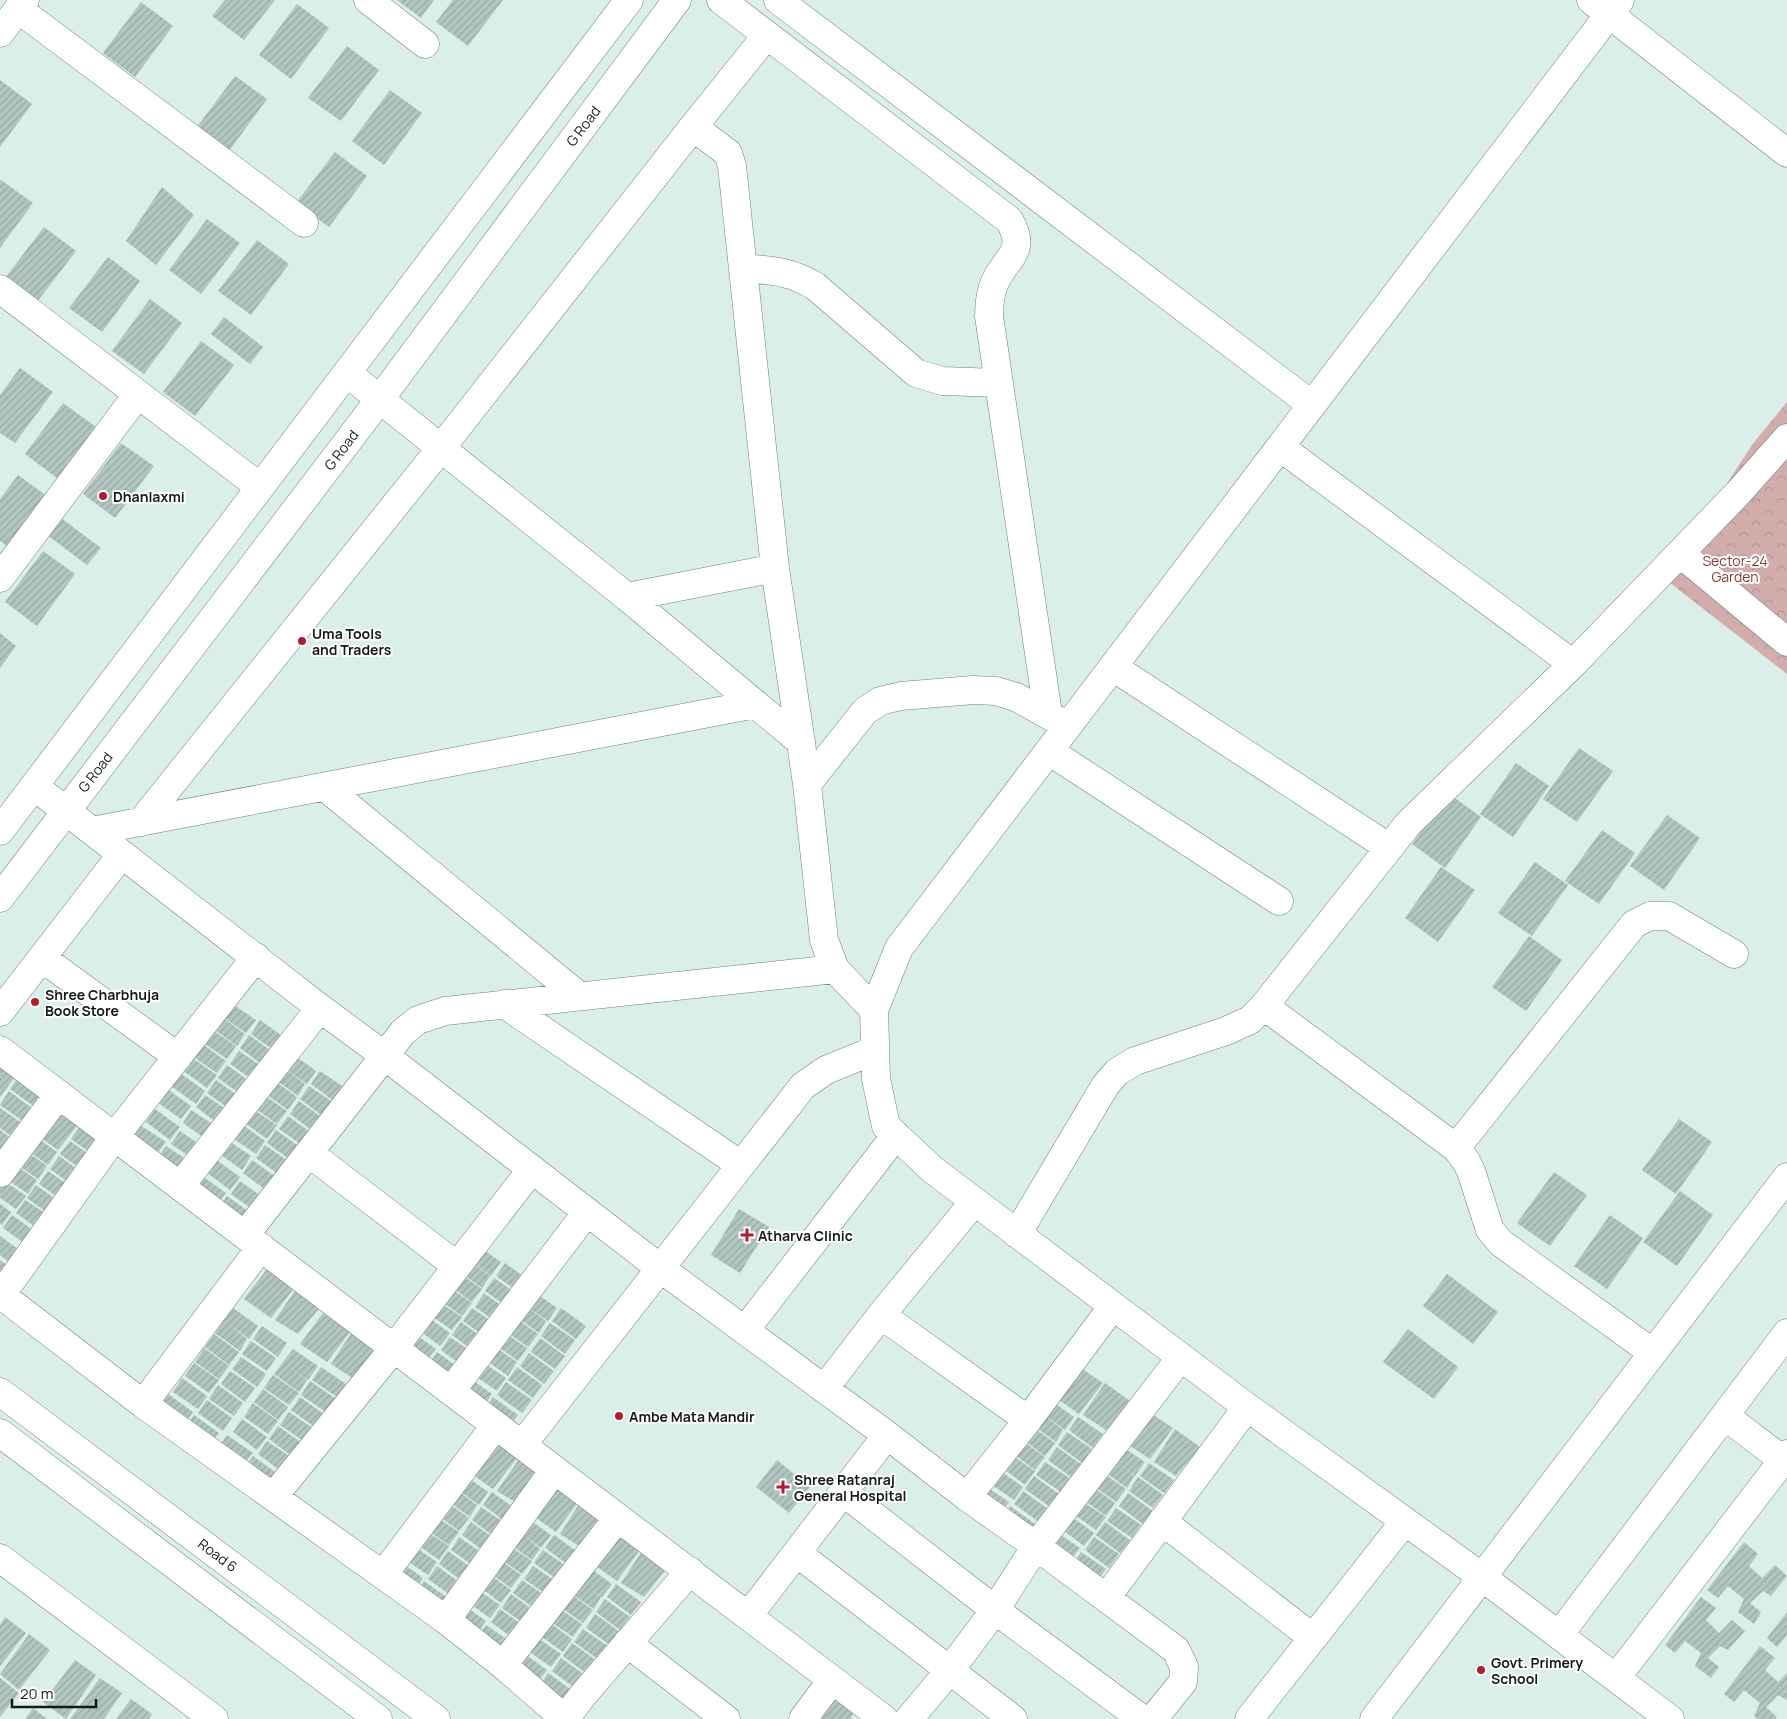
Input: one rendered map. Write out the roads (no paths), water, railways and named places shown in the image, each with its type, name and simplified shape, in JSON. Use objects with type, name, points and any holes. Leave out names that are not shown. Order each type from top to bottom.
[{"type":"street","points":[[368,0],[425,44]]},
{"type":"street","points":[[0,831],[629,0]]},
{"type":"street","name":"G Road","points":[[0,898],[380,399],[678,0]]},
{"type":"street","points":[[721,0],[1009,220],[1015,230],[1016,242],[1012,258],[995,280],[989,298],[989,316],[1058,720],[1049,751],[899,948],[874,1010],[876,1078],[886,1126],[933,1170],[974,1202],[1247,1406],[1482,1577],[1670,1719]]},
{"type":"street","points":[[778,0],[1312,405]]},
{"type":"street","points":[[0,33],[22,5],[304,223]]},
{"type":"street","points":[[1058,720],[1113,667],[1312,405],[1607,5],[1787,153]]},
{"type":"street","points":[[141,822],[441,448],[767,35]]},
{"type":"street","points":[[693,127],[728,153],[732,166],[775,568],[807,784],[824,940],[835,969],[874,1010]]},
{"type":"street","points":[[743,268],[783,272],[798,276],[814,286],[916,374],[942,381],[999,383]]},
{"type":"street","points":[[0,289],[260,487]]},
{"type":"street","points":[[347,373],[627,597],[801,742]]},
{"type":"street","points":[[0,577],[138,394]]},
{"type":"street","points":[[1017,1234],[1105,1086],[1118,1072],[1135,1061],[1226,1031],[1250,1020],[1264,1006],[1408,824],[1574,664],[1680,554],[1787,438]]},
{"type":"street","points":[[1280,447],[1574,664]]},
{"type":"street","points":[[1680,554],[1787,642]]},
{"type":"street","points":[[627,597],[775,568]]},
{"type":"street","points":[[1113,667],[1388,847]]},
{"type":"street","points":[[807,784],[865,711],[880,701],[901,696],[973,690],[996,692],[1016,697],[1058,720]]},
{"type":"street","points":[[92,831],[756,704]]},
{"type":"street","points":[[1049,751],[1280,902]]},
{"type":"street","points":[[34,786],[660,1268],[1176,1650],[1184,1667],[1183,1682],[1153,1719]]},
{"type":"street","points":[[325,786],[579,996]]},
{"type":"street","points":[[0,1012],[122,854]]},
{"type":"street","points":[[1456,1148],[1634,924],[1650,916],[1669,916],[1734,954]]},
{"type":"street","points":[[42,958],[178,1057]]},
{"type":"street","points":[[256,958],[115,1136],[1,1294],[143,1404],[446,1620],[565,1719],[627,1643],[690,1571]]},
{"type":"street","points":[[143,1404],[253,1241],[309,1153],[403,1032],[418,1020],[445,1011],[835,969]]},
{"type":"street","points":[[504,1004],[741,1164]]},
{"type":"street","points":[[1264,1006],[1456,1148],[1471,1171],[1490,1230],[1501,1243],[1653,1353]]},
{"type":"street","points":[[180,1186],[320,1008]]},
{"type":"street","points":[[0,1050],[617,1519],[690,1571],[884,1719]]},
{"type":"street","points":[[522,1445],[803,1086],[826,1070],[875,1050]]},
{"type":"street","points":[[0,1173],[59,1094]]},
{"type":"street","points":[[745,1330],[896,1135]]},
{"type":"street","points":[[309,1153],[458,1266]]},
{"type":"street","points":[[273,1497],[394,1348],[532,1169]]},
{"type":"street","points":[[1374,1719],[1787,1177]]},
{"type":"street","points":[[824,1389],[881,1315],[974,1202]]},
{"type":"street","points":[[451,1391],[588,1212]]},
{"type":"street","points":[[967,1497],[1028,1420],[1113,1306]]},
{"type":"street","points":[[881,1315],[1028,1420]]},
{"type":"street","points":[[1559,1635],[1787,1333]]},
{"type":"street","points":[[909,1719],[950,1670],[995,1610],[1036,1546],[1181,1357]]},
{"type":"street","name":"Road 6","points":[[0,1392],[436,1719]]},
{"type":"street","points":[[1106,1598],[1247,1406]]},
{"type":"street","points":[[1616,1678],[1786,1459],[1725,1416]]},
{"type":"street","points":[[383,1575],[495,1426]]},
{"type":"street","points":[[0,1433],[378,1719]]},
{"type":"street","points":[[748,1616],[887,1435]]},
{"type":"street","points":[[446,1620],[554,1470]]},
{"type":"street","points":[[843,1492],[995,1610],[1142,1719]]},
{"type":"street","points":[[503,1666],[617,1519]]},
{"type":"street","points":[[1162,1521],[1313,1638]]},
{"type":"street","points":[[1250,1719],[1405,1521]]},
{"type":"street","points":[[796,1553],[1013,1719]]},
{"type":"street","points":[[0,1558],[199,1715]]},
{"type":"street","points":[[627,1643],[726,1719]]},
{"type":"street","points":[[803,1719],[832,1680]]},
{"type":"place","name":"Dhanlaxmi","points":[[103,496]]},
{"type":"place","name":"Uma Tools and Traders","points":[[302,641]]},
{"type":"place","name":"Shree Charbhuja Book Store","points":[[35,1002]]},
{"type":"place","name":"Atharva Clinic","points":[[747,1235]]},
{"type":"place","name":"Ambe Mata Mandir","points":[[619,1416]]},
{"type":"place","name":"Shree Ratanraj General Hospital","points":[[783,1487]]},
{"type":"place","name":"Govt. Primery School","points":[[1481,1670]]},
{"type":"park label","name":"Sector-24 Garden","points":[[1735,568]]}]
